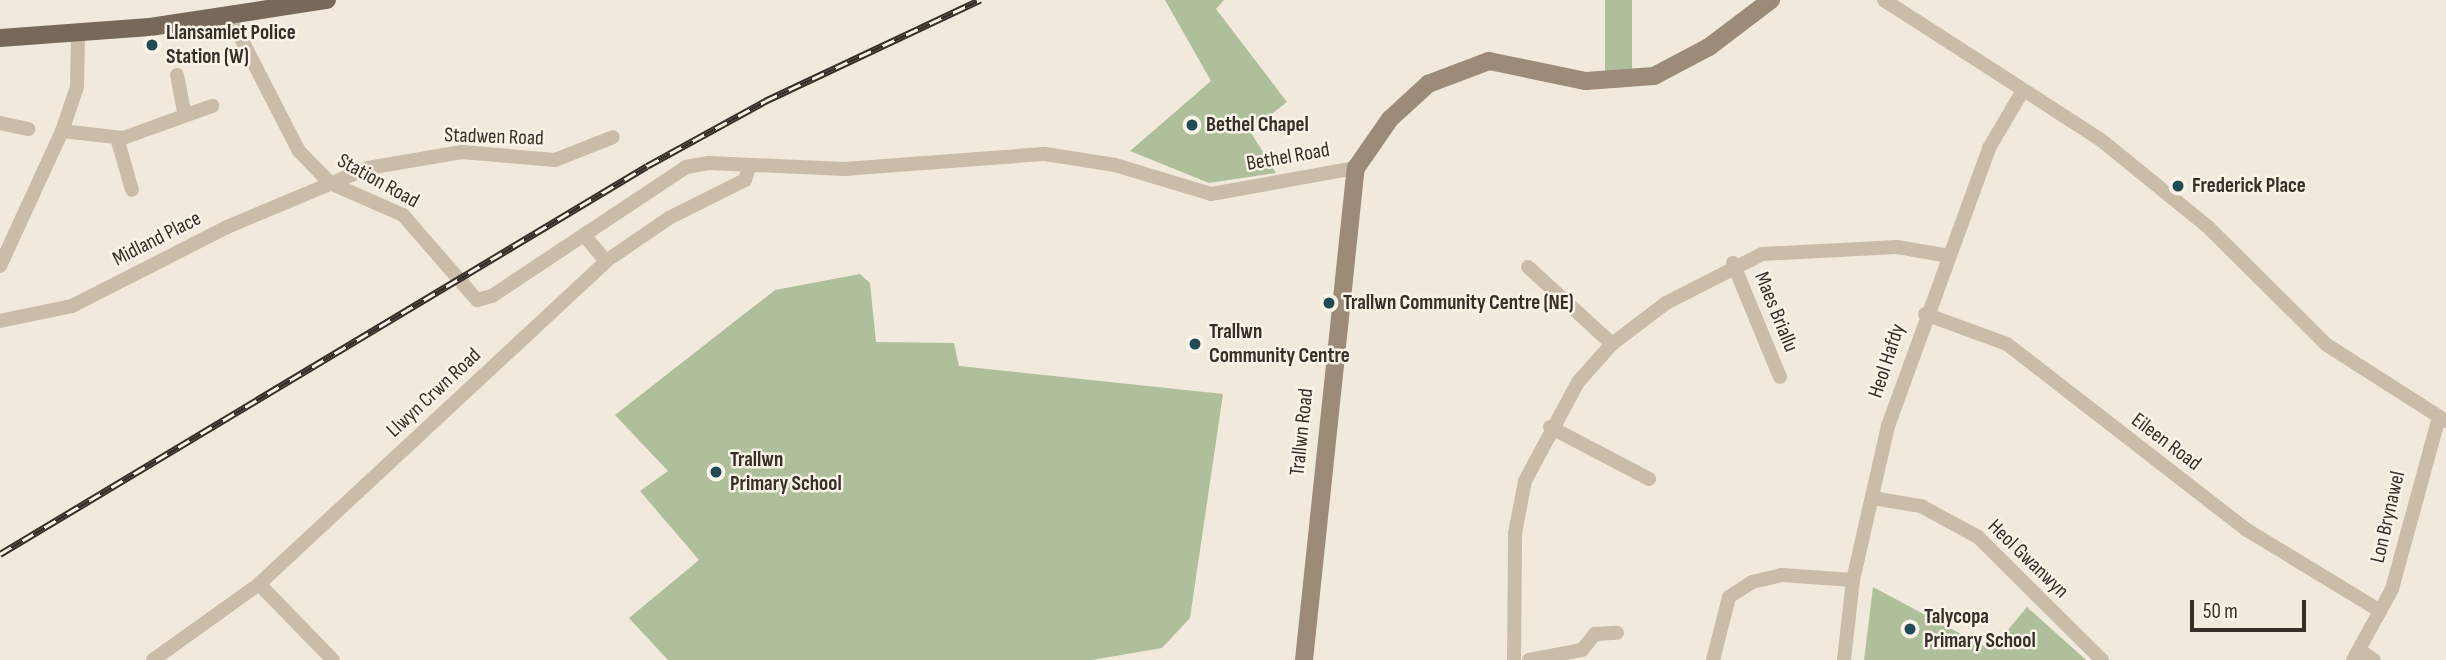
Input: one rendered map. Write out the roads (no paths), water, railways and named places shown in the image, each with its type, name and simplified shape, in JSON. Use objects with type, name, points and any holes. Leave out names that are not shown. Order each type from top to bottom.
[{"type":"main road","points":[[0,38],[78,34],[230,17],[327,0]]},
{"type":"street","name":"Bethel Road","points":[[749,168],[1045,154],[1115,165],[1211,194],[1356,168],[1407,101],[1456,71],[1489,61],[1586,81],[1654,76],[1709,47],[1771,0]]},
{"type":"street","points":[[1884,0],[2172,194],[2327,345],[2442,419]]},
{"type":"street","name":"Station Road","points":[[230,17],[299,151],[330,183],[403,215],[477,300],[584,235],[686,167],[749,168]]},
{"type":"street","points":[[0,266],[4,247],[62,131],[76,87],[78,34]]},
{"type":"street","points":[[177,75],[184,112]]},
{"type":"street","name":"Heol Hafdy","points":[[1844,660],[1853,580],[1872,498],[1925,314],[1989,148],[2022,92]]},
{"type":"street","points":[[62,131],[117,138],[184,112],[212,106]]},
{"type":"street","points":[[0,123],[28,129]]},
{"type":"street","name":"Stadwen Road","points":[[330,183],[368,168],[462,152],[555,160],[613,137]]},
{"type":"street","points":[[117,138],[132,190]]},
{"type":"street","name":"Llwyn Crwn Road","points":[[153,660],[259,584],[606,261],[669,218],[745,180],[749,168]]},
{"type":"street","name":"Trallwn Road","points":[[1304,660],[1356,168]]},
{"type":"street","name":"Midland Place","points":[[0,321],[72,306],[330,183]]},
{"type":"street","points":[[584,235],[606,261]]},
{"type":"street","points":[[1514,660],[1516,533],[1525,481],[1550,427],[1612,344],[1734,263],[1762,254],[1885,247],[1949,256]]},
{"type":"street","name":"Maes Briallu","points":[[1734,263],[1780,377]]},
{"type":"street","points":[[1528,267],[1612,344]]},
{"type":"street","name":"Eileen Road","points":[[1925,314],[2007,344],[2247,530],[2380,611]]},
{"type":"street","name":"Lon Brynawel","points":[[2356,655],[2380,611],[2402,554],[2442,419]]},
{"type":"street","points":[[1550,427],[1649,479]]},
{"type":"street","name":"Heol Gwanwyn","points":[[1872,498],[1921,506],[1978,537],[2102,660]]},
{"type":"street","points":[[1713,660],[1729,597],[1752,582],[1782,575],[1853,580]]},
{"type":"street","points":[[259,584],[333,660]]},
{"type":"street","points":[[1529,660],[1581,650],[1595,634],[1617,633]]},
{"type":"street","points":[[2356,655],[2374,660]]},
{"type":"railway","points":[[0,554],[647,166],[765,101],[980,0]]},
{"type":"place","name":"Llansamlet Police Station (W)","points":[[152,45]]},
{"type":"place","name":"Bethel Chapel","points":[[1192,125]]},
{"type":"place","name":"Frederick Place","points":[[2178,186]]},
{"type":"place","name":"Trallwn Community Centre (NE)","points":[[1329,303]]},
{"type":"place","name":"Trallwn Community Centre","points":[[1195,344]]},
{"type":"place","name":"Trallwn Primary School","points":[[716,472]]},
{"type":"place","name":"Talycopa Primary School","points":[[1910,629]]}]
